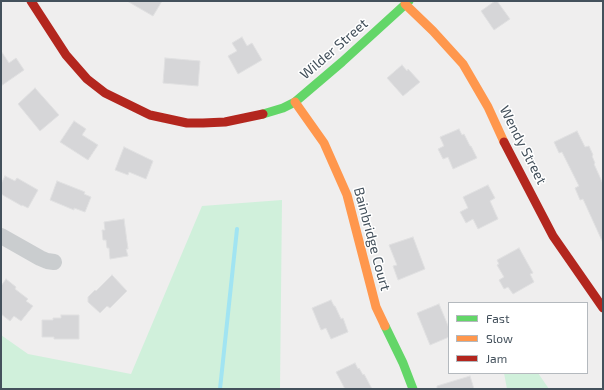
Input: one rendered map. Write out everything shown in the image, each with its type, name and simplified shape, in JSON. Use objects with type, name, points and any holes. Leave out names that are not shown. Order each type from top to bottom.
[{"type":"street","name":"Wilder Street","points":[[31,1],[66,55],[87,79],[105,93],[150,115],[187,123],[225,122],[267,113],[295,102],[407,3]]},
{"type":"street","name":"Wendy Street","points":[[407,3],[463,64],[488,107],[498,130],[554,236],[603,308]]},
{"type":"street","name":"Bainbridge Court","points":[[295,102],[324,143],[347,195],[376,307],[403,363],[413,389]]},
{"type":"street","points":[[1,236],[40,258],[54,262]]},
{"type":"green space","points":[[282,200],[280,389],[1,389],[1,335],[28,354],[131,374],[202,206]]},
{"type":"green space","points":[[504,374],[539,374],[549,389],[507,389]]},
{"type":"building","points":[[127,1],[162,1],[153,16]]},
{"type":"building","points":[[497,1],[510,19],[494,30],[481,11]]},
{"type":"building","points":[[242,37],[247,46],[252,43],[262,60],[238,74],[228,56],[237,51],[232,43]]},
{"type":"building","points":[[1,51],[9,63],[16,58],[24,70],[1,86]]},
{"type":"building","points":[[165,58],[200,61],[198,86],[163,83]]},
{"type":"building","points":[[402,65],[407,71],[408,69],[420,82],[403,96],[387,78]]},
{"type":"building","points":[[35,88],[59,115],[40,131],[18,104]]},
{"type":"building","points":[[74,121],[86,129],[82,135],[98,145],[88,160],[60,142]]},
{"type":"building","points":[[459,129],[462,135],[464,134],[477,158],[453,169],[448,157],[443,159],[438,149],[444,146],[440,137]]},
{"type":"building","points":[[577,131],[585,147],[589,146],[593,155],[594,164],[603,184],[603,243],[583,199],[580,200],[575,188],[579,186],[562,152],[559,153],[554,142]]},
{"type":"building","points":[[124,147],[153,161],[146,179],[129,172],[128,175],[115,170]]},
{"type":"building","points":[[5,176],[15,181],[17,178],[38,190],[28,208],[1,194],[1,184]]},
{"type":"building","points":[[57,181],[85,192],[84,194],[91,197],[85,212],[74,208],[74,210],[50,200]]},
{"type":"building","points":[[488,185],[495,198],[490,201],[498,219],[478,229],[473,219],[466,223],[460,212],[468,208],[463,197]]},
{"type":"building","points":[[124,219],[128,249],[126,249],[128,256],[110,259],[109,248],[107,248],[106,240],[103,240],[102,230],[105,230],[104,222]]},
{"type":"building","points":[[413,237],[425,269],[398,280],[393,266],[397,265],[389,245]]},
{"type":"building","points":[[519,248],[533,273],[530,274],[534,282],[513,294],[508,287],[504,289],[499,280],[504,277],[497,265],[499,264],[497,260]]},
{"type":"building","points":[[112,275],[127,291],[110,308],[107,306],[100,313],[88,302],[88,297]]},
{"type":"building","points":[[6,279],[16,287],[15,289],[28,299],[26,301],[33,306],[21,321],[14,316],[10,321],[1,314],[1,286]]},
{"type":"building","points":[[331,300],[341,319],[343,318],[348,332],[331,339],[326,328],[321,330],[312,308]]},
{"type":"building","points":[[439,304],[448,326],[448,337],[430,345],[417,313]]},
{"type":"building","points":[[61,315],[79,315],[79,339],[54,339],[54,337],[42,337],[42,320],[61,318]]},
{"type":"building","points":[[355,363],[358,369],[359,368],[363,375],[364,374],[372,389],[345,389],[336,372]]},
{"type":"building","points":[[470,376],[474,389],[437,389],[437,386]]},
{"type":"waterway","points":[[220,389],[237,229]]},
{"type":"traffic: fast","points":[[263,114],[283,108],[295,102],[342,62],[409,1]]},
{"type":"traffic: fast","points":[[385,326],[403,363],[413,389]]},
{"type":"traffic: slow","points":[[405,4],[433,31],[463,64],[488,107],[504,142]]},
{"type":"traffic: slow","points":[[295,102],[324,143],[347,195],[376,307],[385,326]]},
{"type":"traffic: jam","points":[[31,1],[66,55],[87,79],[105,93],[150,115],[187,123],[203,123],[225,122],[263,114]]},
{"type":"traffic: jam","points":[[504,142],[553,236],[603,308]]}]
